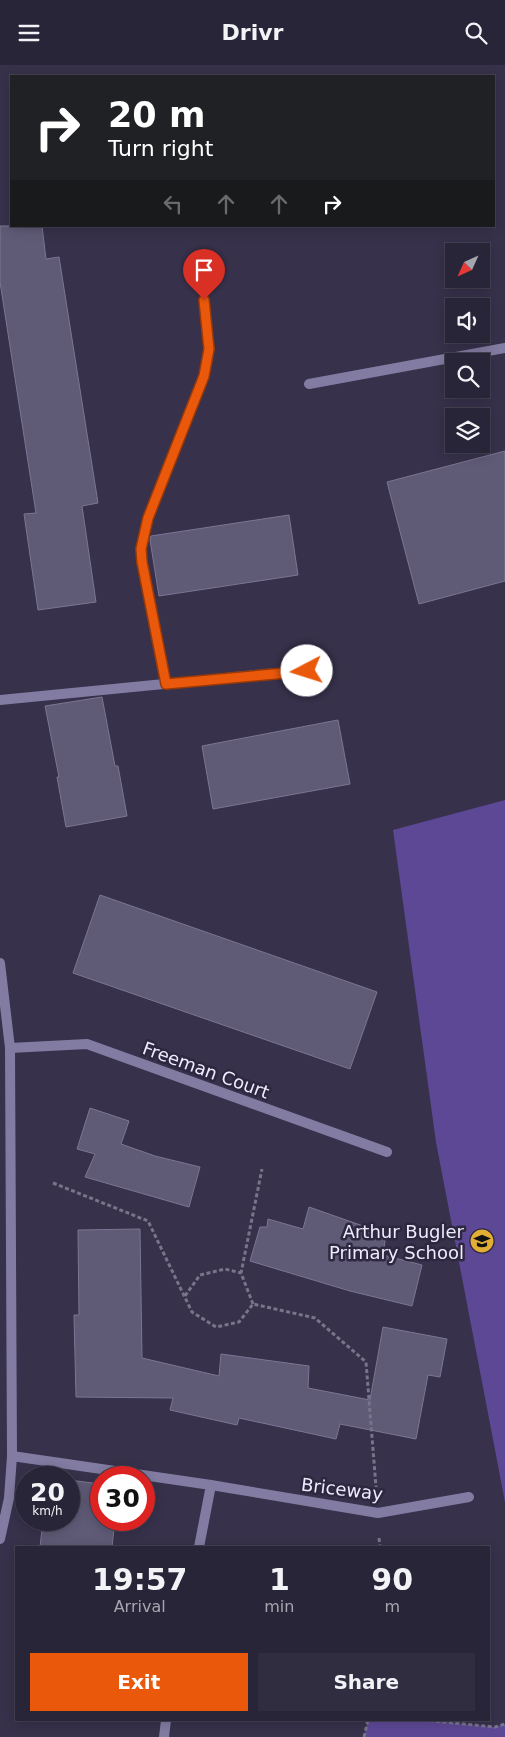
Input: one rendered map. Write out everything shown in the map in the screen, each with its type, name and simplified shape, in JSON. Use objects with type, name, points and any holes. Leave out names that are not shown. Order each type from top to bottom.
[{"type":"street","points":[[166,684],[141,549],[148,518],[204,376],[209,349],[204,300]]},
{"type":"street","points":[[309,384],[505,348]]},
{"type":"street","points":[[0,700],[307,671]]},
{"type":"street","points":[[0,963],[10,1048],[12,1456],[9,1498],[0,1539]]},
{"type":"street","name":"Freeman Court","points":[[10,1048],[87,1044],[386,1152]]},
{"type":"street","name":"Briceway","points":[[12,1456],[211,1485],[378,1513],[469,1497]]},
{"type":"street","points":[[199,1546],[211,1485]]},
{"type":"street","points":[[164,1737],[166,1721]]},
{"type":"path","points":[[253,1304],[240,1273],[262,1169]]},
{"type":"path","points":[[53,1183],[148,1221],[192,1312],[216,1327],[239,1322],[253,1304]]},
{"type":"path","points":[[184,1296],[200,1275],[226,1269],[240,1273]]},
{"type":"path","points":[[253,1304],[315,1318],[366,1362],[378,1513]]},
{"type":"path","points":[[364,1737],[368,1721]]},
{"type":"path","points":[[433,1721],[496,1727],[505,1723]]},
{"type":"shaded area","name":"Arthur Bugler Primary School","points":[[505,800],[505,1502],[436,1142],[393,830]]},
{"type":"shaded area","points":[[368,1721],[433,1721],[495,1727],[505,1724],[505,1737],[364,1737]]},
{"type":"building","points":[[0,226],[42,227],[46,259],[59,257],[98,503],[82,506],[96,602],[38,610],[24,514],[36,513],[0,282]]},
{"type":"building","points":[[505,451],[505,581],[419,604],[387,482]]},
{"type":"building","points":[[289,515],[298,575],[159,596],[150,540],[151,536]]},
{"type":"building","points":[[102,697],[127,816],[66,827],[57,777],[59,777],[45,706]]},
{"type":"building","points":[[338,720],[350,784],[213,809],[202,746]]},
{"type":"building","points":[[100,895],[377,992],[350,1069],[73,973]]},
{"type":"building","points":[[90,1108],[129,1121],[121,1144],[155,1156],[200,1167],[189,1207],[85,1177],[95,1154],[77,1149]]},
{"type":"building","points":[[309,1207],[386,1234],[383,1255],[422,1265],[412,1306],[350,1291],[250,1261],[260,1227],[267,1227],[268,1219],[303,1229]]},
{"type":"building","points":[[140,1229],[142,1358],[219,1376],[221,1354],[309,1366],[308,1388],[370,1400],[383,1327],[447,1339],[440,1377],[428,1375],[416,1439],[340,1424],[336,1439],[239,1418],[237,1425],[170,1410],[173,1398],[76,1397],[74,1315],[79,1315],[78,1230]]},
{"type":"building","points":[[80,1481],[90,1483],[90,1531],[114,1531],[112,1546],[40,1546],[42,1531],[80,1531]]},
{"type":"place","name":"Arthur Bugler Primary School","points":[[482,1241]]},
{"type":"route","points":[[204,300],[209,349],[204,376],[148,518],[141,549],[166,684],[307,671]]}]
